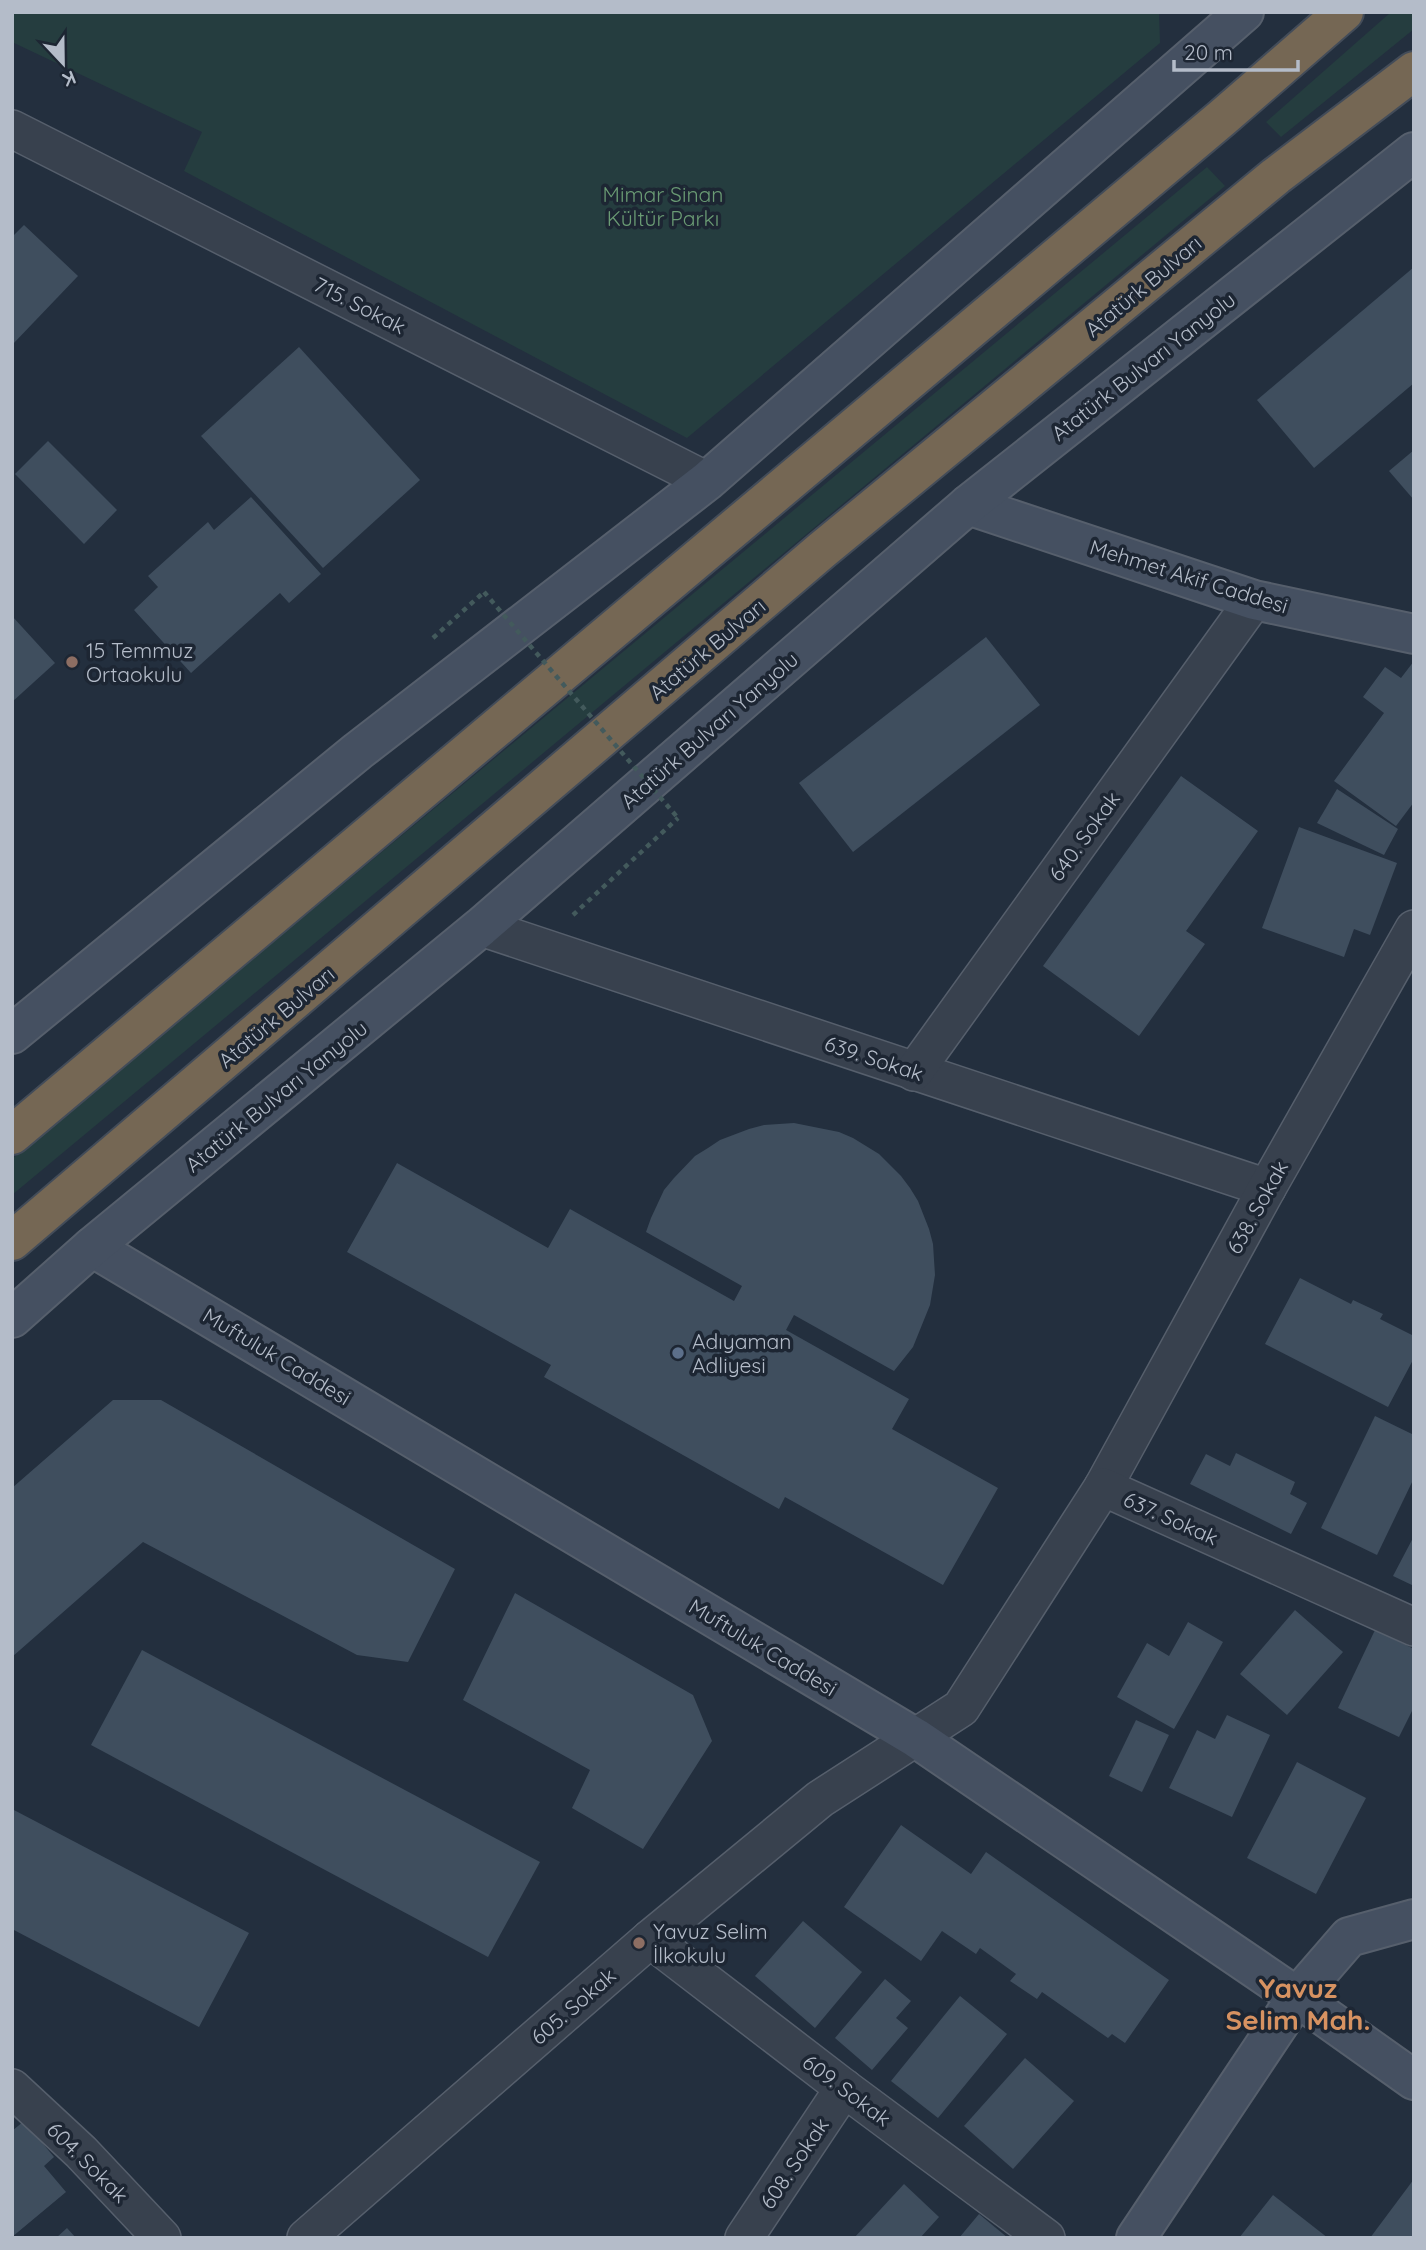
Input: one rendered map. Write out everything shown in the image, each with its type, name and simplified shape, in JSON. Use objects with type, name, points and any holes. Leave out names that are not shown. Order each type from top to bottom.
[{"type":"highway","points":[[12,1135],[1222,118],[1344,12]]},
{"type":"highway","name":"Atatürk Bulvarı","points":[[12,1241],[822,550],[1276,176],[1414,71]]},
{"type":"street","points":[[12,1034],[358,751],[707,481],[1244,12]]},
{"type":"street","name":"715. Sokak","points":[[12,129],[707,481]]},
{"type":"street","name":"Atatürk Bulvarı Yanyolu","points":[[12,1318],[92,1247],[481,927],[968,505],[1414,153]]},
{"type":"street","name":"Mehmet Akif Caddesi","points":[[968,505],[1254,600],[1414,634]]},
{"type":"street","name":"640. Sokak","points":[[914,1072],[1254,600]]},
{"type":"street","name":"639. Sokak","points":[[481,927],[1267,1188]]},
{"type":"street","name":"638. Sokak","points":[[1103,1487],[1267,1188],[1401,977],[1414,929]]},
{"type":"street","name":"Muftuluk Caddesi","points":[[92,1247],[916,1738],[1297,1997],[1414,2080]]},
{"type":"street","name":"637. Sokak","points":[[916,1738],[961,1708],[1103,1487],[1414,1627]]},
{"type":"street","name":"605. Sokak","points":[[306,2238],[650,1939],[820,1799],[916,1738]]},
{"type":"street","points":[[1136,2238],[1297,1997],[1349,1937],[1414,1919]]},
{"type":"street","name":"609. Sokak","points":[[650,1939],[1046,2238]]},
{"type":"street","name":"604. Sokak","points":[[12,2088],[81,2152],[162,2238]]},
{"type":"street","name":"608. Sokak","points":[[744,2238],[844,2088]]},
{"type":"path","points":[[423,646],[484,592],[678,818],[588,900]]},
{"type":"green space","name":"Mimar Sinan Kültür Parkı","points":[[12,12],[1159,12],[1160,43],[687,438],[184,171],[202,132],[12,42]]},
{"type":"green space","points":[[1391,12],[1414,12],[1414,29],[1281,137],[1266,122]]},
{"type":"green space","points":[[1207,167],[1225,186],[12,1195],[12,1159]]},
{"type":"building","points":[[24,225],[78,276],[12,345],[12,237]]},
{"type":"building","points":[[1414,267],[1414,383],[1314,468],[1257,400]]},
{"type":"building","points":[[299,347],[420,480],[323,568],[201,436]]},
{"type":"building","points":[[48,441],[117,510],[84,544],[15,474]]},
{"type":"building","points":[[1414,450],[1414,500],[1389,471]]},
{"type":"building","points":[[251,497],[321,574],[289,603],[280,593],[191,673],[134,610],[158,587],[148,576],[208,522],[214,530]]},
{"type":"building","points":[[12,616],[55,663],[12,702]]},
{"type":"building","points":[[986,637],[1040,705],[853,852],[799,783]]},
{"type":"building","points":[[1414,661],[1414,802],[1396,826],[1334,781],[1384,713],[1363,697],[1385,667],[1401,678]]},
{"type":"building","points":[[1181,776],[1258,831],[1186,931],[1205,944],[1139,1036],[1043,966]]},
{"type":"building","points":[[1337,789],[1398,829],[1384,855],[1317,823]]},
{"type":"building","points":[[1299,827],[1397,863],[1370,935],[1354,929],[1344,957],[1262,928]]},
{"type":"building","name":"Adıyaman Adliyesi","points":[[794,1123],[839,1132],[879,1154],[910,1188],[929,1229],[935,1275],[930,1305],[913,1347],[894,1371],[794,1315],[786,1330],[909,1399],[892,1429],[998,1488],[943,1585],[785,1497],[779,1509],[544,1377],[551,1365],[347,1252],[397,1163],[548,1248],[570,1209],[734,1301],[742,1286],[646,1232],[664,1190],[695,1156],[720,1140],[749,1129]]},
{"type":"building","points":[[1300,1278],[1351,1304],[1353,1300],[1383,1314],[1380,1319],[1414,1336],[1414,1358],[1388,1407],[1265,1344]]},
{"type":"building","points":[[113,1400],[161,1400],[455,1569],[408,1662],[357,1655],[143,1542],[12,1657],[12,1488]]},
{"type":"building","points":[[1375,1416],[1414,1435],[1414,1478],[1377,1555],[1321,1528]]},
{"type":"building","points":[[1236,1453],[1295,1482],[1290,1494],[1307,1503],[1291,1534],[1190,1484],[1206,1454],[1230,1466]]},
{"type":"building","points":[[1414,1536],[1414,1586],[1393,1576]]},
{"type":"building","points":[[515,1593],[693,1695],[712,1741],[643,1849],[572,1808],[590,1770],[463,1700]]},
{"type":"building","points":[[1295,1610],[1343,1652],[1287,1715],[1240,1674]]},
{"type":"building","points":[[1188,1622],[1223,1642],[1174,1729],[1117,1697],[1147,1643],[1169,1656]]},
{"type":"building","points":[[1375,1630],[1414,1649],[1414,1707],[1399,1737],[1338,1708]]},
{"type":"building","points":[[142,1650],[540,1862],[488,1957],[91,1745]]},
{"type":"building","points":[[1227,1715],[1270,1735],[1232,1817],[1169,1788],[1197,1730],[1215,1739]]},
{"type":"building","points":[[1136,1720],[1169,1735],[1142,1792],[1109,1776]]},
{"type":"building","points":[[1297,1762],[1366,1798],[1316,1894],[1247,1858]]},
{"type":"building","points":[[12,1809],[249,1933],[199,2027],[12,1929]]},
{"type":"building","points":[[901,1825],[971,1874],[986,1852],[1169,1980],[1125,2043],[1112,2034],[1108,2038],[1042,1992],[1037,1999],[1010,1981],[1016,1974],[980,1948],[976,1954],[942,1931],[921,1961],[844,1907]]},
{"type":"building","points":[[803,1921],[862,1972],[815,2028],[755,1976]]},
{"type":"building","points":[[885,1979],[911,2001],[896,2018],[908,2028],[872,2070],[835,2038]]},
{"type":"building","points":[[960,1996],[1007,2034],[938,2118],[891,2081]]},
{"type":"building","points":[[1025,2058],[1074,2101],[1013,2169],[964,2126]]},
{"type":"building","points":[[24,2121],[54,2157],[44,2166],[66,2192],[12,2237],[12,2131]]},
{"type":"building","points":[[1414,2179],[1414,2238],[1370,2238]]},
{"type":"building","points":[[904,2184],[939,2217],[920,2238],[854,2238]]},
{"type":"building","points":[[1273,2195],[1328,2238],[1239,2238]]},
{"type":"building","points":[[979,2214],[1008,2238],[959,2238]]},
{"type":"building","points":[[67,2228],[76,2238],[56,2238]]},
{"type":"place","name":"15 Temmuz Ortaokulu","points":[[72,662]]},
{"type":"place","name":"Adıyaman Adliyesi","points":[[678,1353]]},
{"type":"place","name":"Yavuz Selim İlkokulu","points":[[639,1943]]},
{"type":"district","name":"Yavuz Selim Mah.","points":[[1298,2003]]}]
